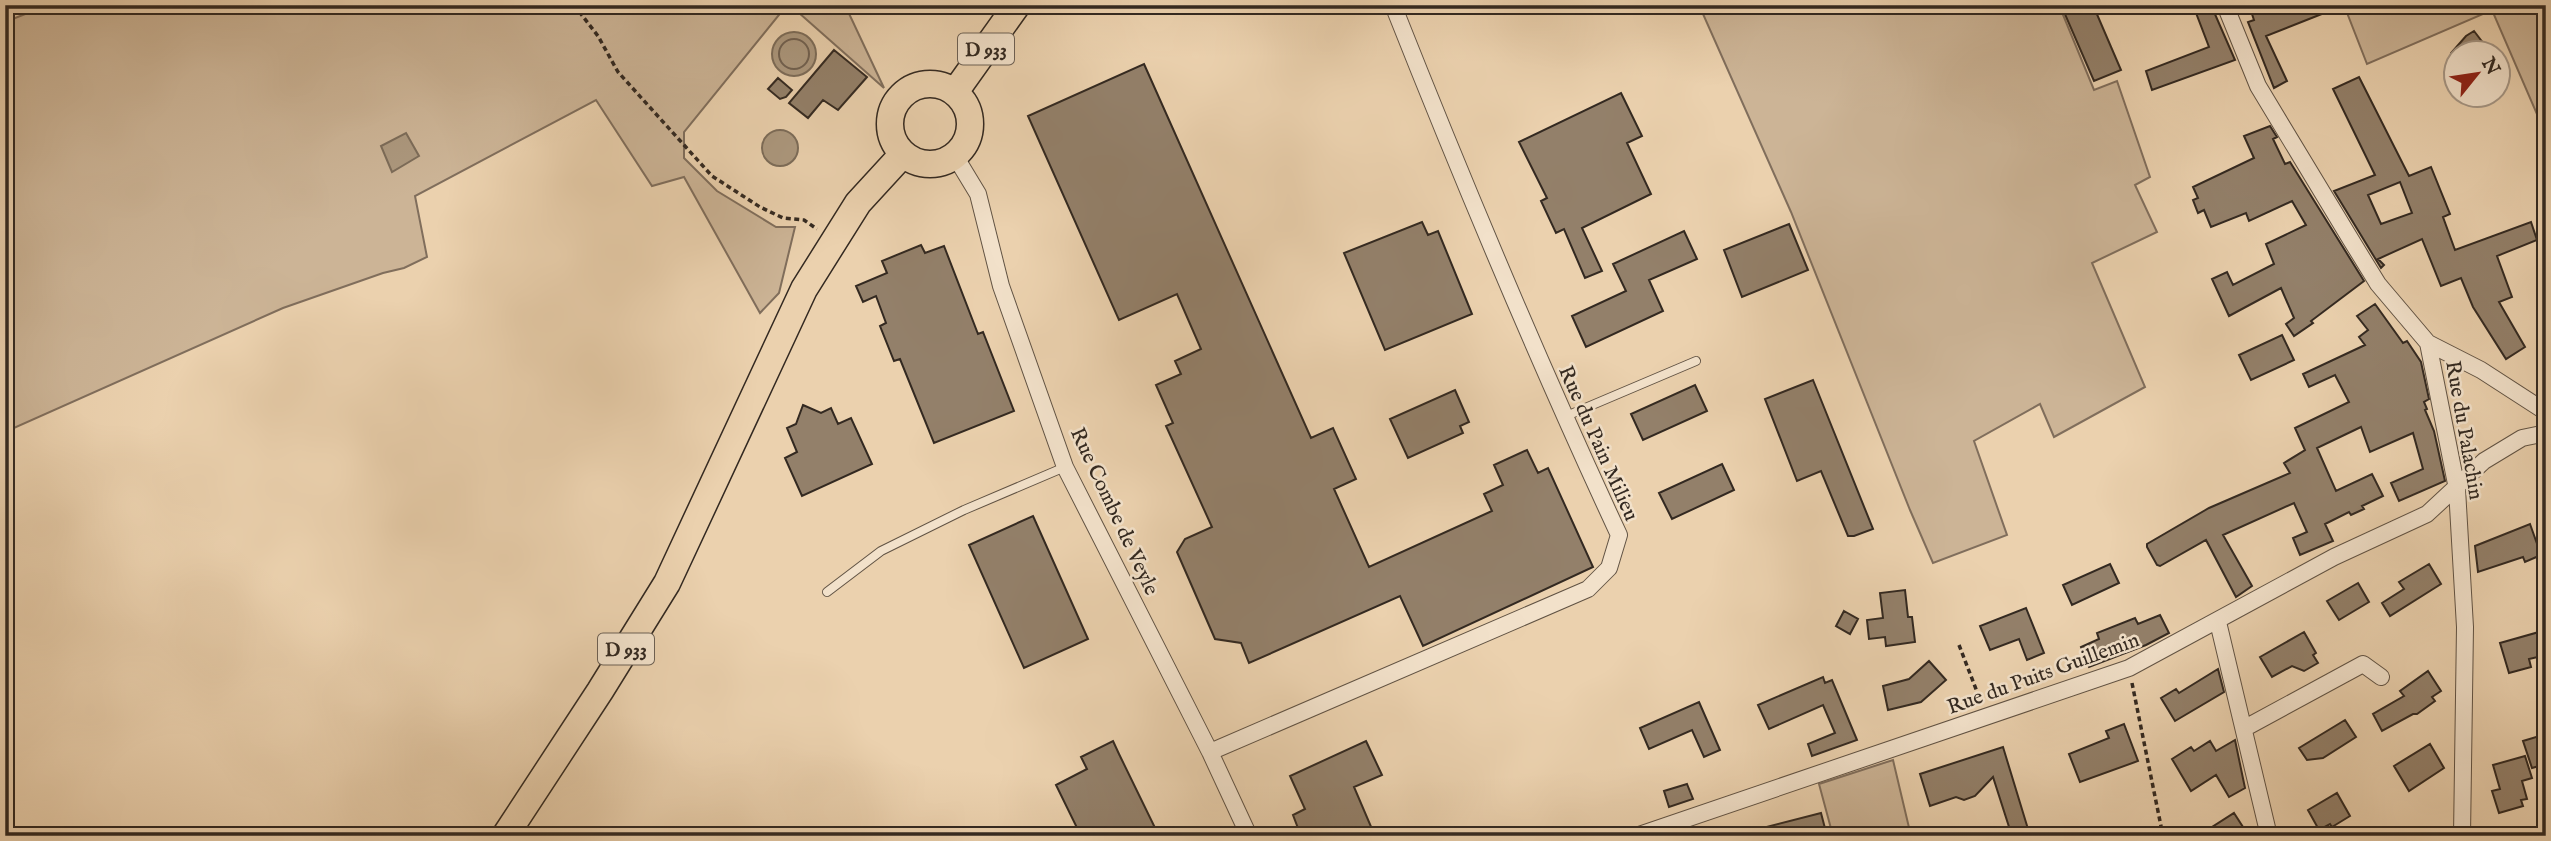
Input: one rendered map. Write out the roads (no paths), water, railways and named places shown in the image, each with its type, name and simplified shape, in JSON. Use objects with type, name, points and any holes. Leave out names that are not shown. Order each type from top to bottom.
[{"type":"main road","name":"D 933","points":[[956,92],[1017,5]]},
{"type":"main road","points":[[929,83],[943,85],[956,92],[966,105],[970,132],[955,156],[943,162],[929,164],[915,161],[903,154],[895,144],[890,124],[895,104],[903,93],[929,83]]},
{"type":"main road","name":"D 933","points":[[505,836],[667,583],[804,289],[858,203],[903,154]]},
{"type":"street","name":"Rue du Pain Milieu","points":[[1210,752],[1588,589],[1609,568],[1619,535],[1564,417],[1393,5]]},
{"type":"street","name":"Rue du Palachin","points":[[2224,5],[2258,86],[2378,284],[2428,343],[2457,489],[2465,627],[2462,836]]},
{"type":"street","name":"Rue Combe de Veyle","points":[[955,156],[978,194],[1001,286],[1065,467],[1210,752],[1249,836]]},
{"type":"street","points":[[2428,343],[2481,370],[2546,412]]},
{"type":"street","name":"Rue du Puits Guillemin","points":[[1636,836],[2129,668],[2334,557],[2427,514],[2457,489],[2484,461],[2522,438],[2546,433]]},
{"type":"street","points":[[2218,622],[2269,836]]},
{"type":"street","points":[[2245,728],[2363,664],[2381,677]]},
{"type":"lane","points":[[1564,417],[1696,360]]},
{"type":"lane","points":[[827,592],[881,551],[964,510],[1065,467]]},
{"type":"water","points":[[794,32],[809,39],[816,54],[809,69],[794,76],[779,69],[772,54],[779,39]]},
{"type":"water","points":[[780,130],[793,135],[798,148],[793,161],[780,166],[767,161],[762,148],[767,135]]},
{"type":"water","points":[[406,133],[419,156],[392,172],[381,146]]}]
